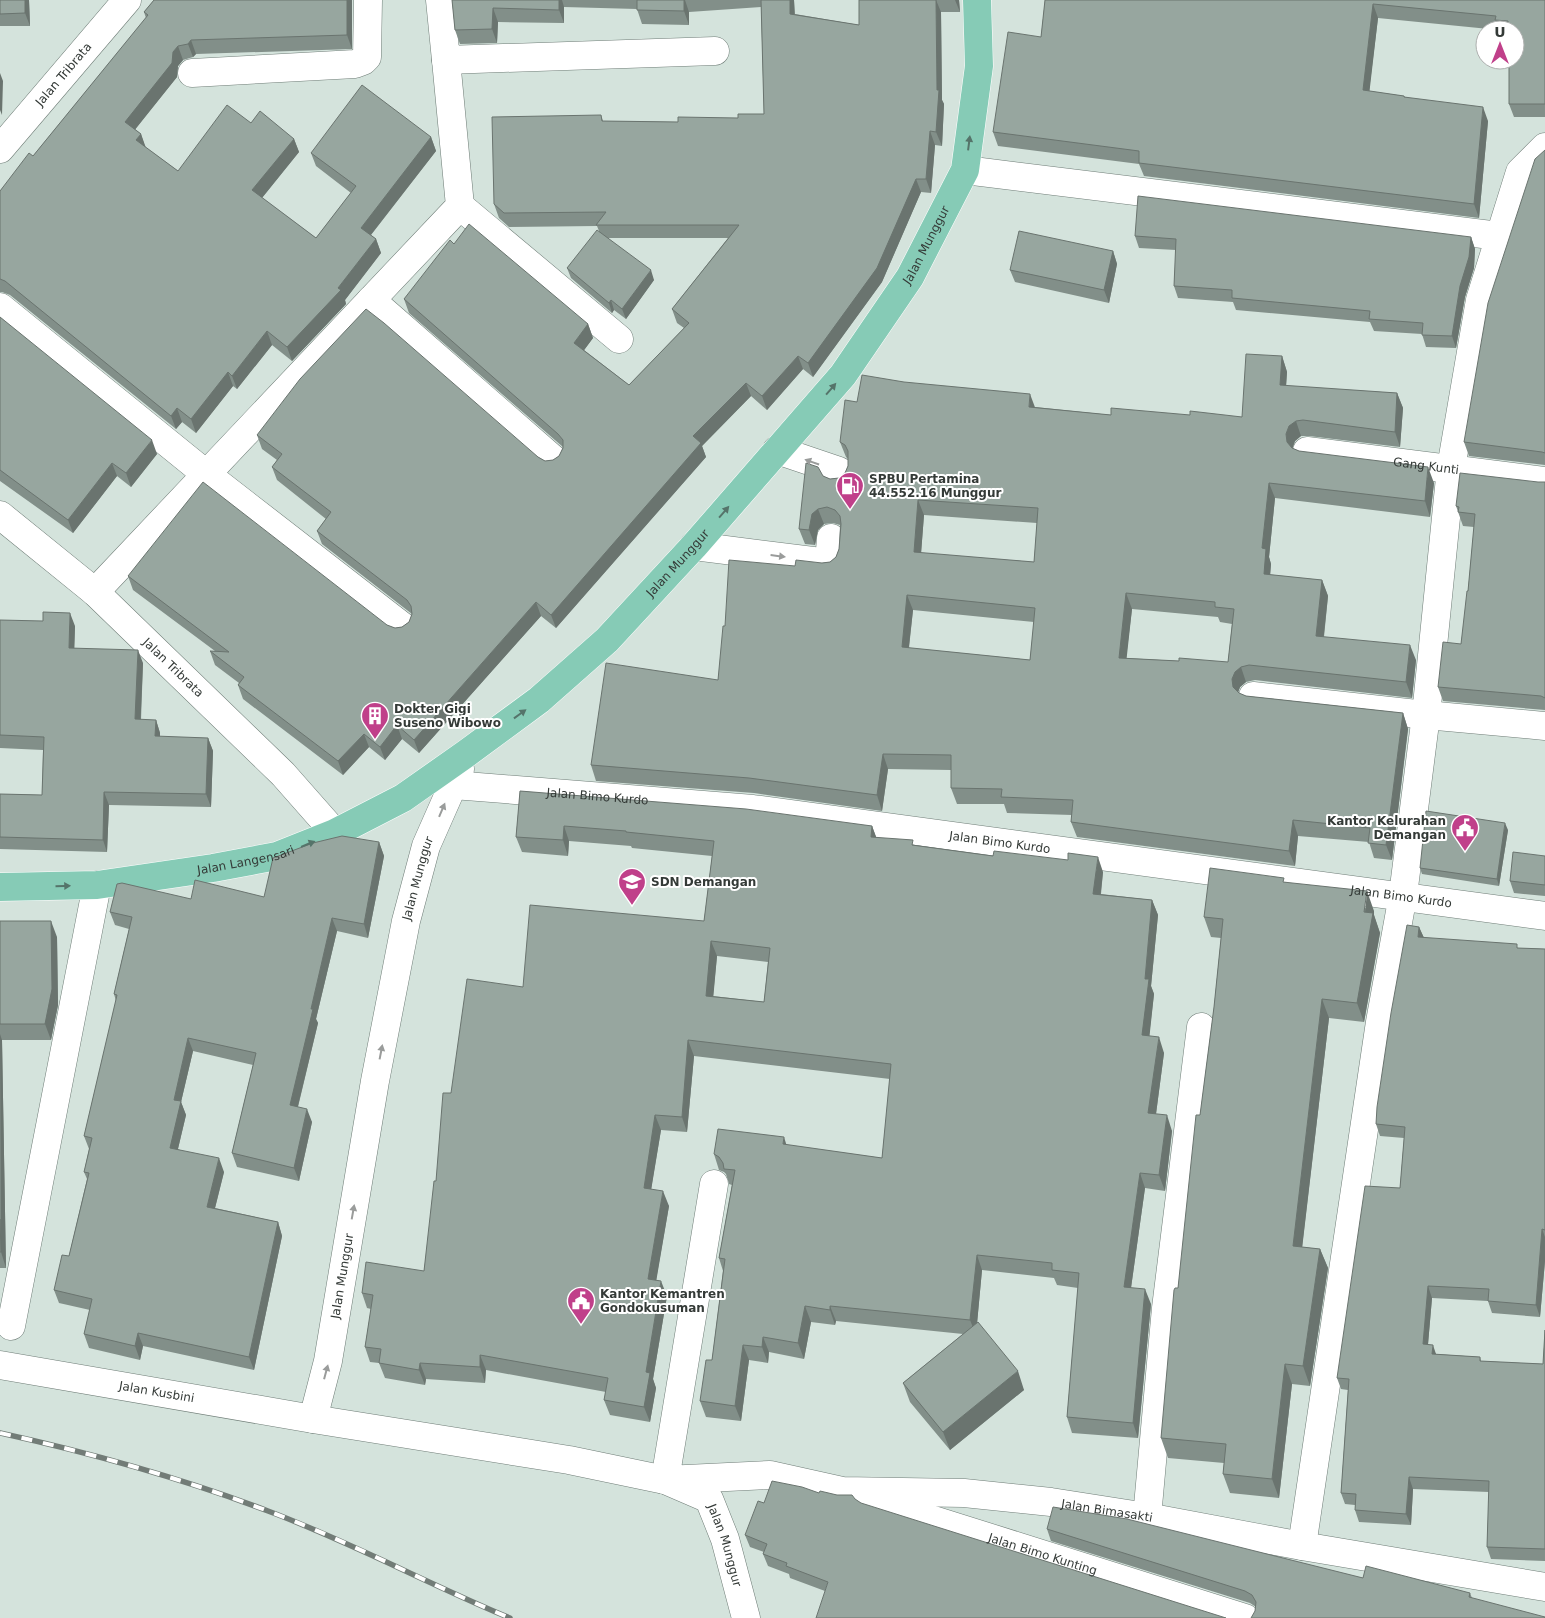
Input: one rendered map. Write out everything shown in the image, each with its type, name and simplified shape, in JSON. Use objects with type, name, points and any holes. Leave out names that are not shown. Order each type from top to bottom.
[{"type":"main road","name":"Jalan Munggur","points":[[467,754],[539,700],[607,640],[694,546],[843,375],[904,286],[965,170],[979,66],[977,0]]},
{"type":"main road","name":"Jalan Langensari","points":[[0,887],[97,885],[213,868],[277,856],[335,833],[403,798],[467,754]]},
{"type":"street","name":"Jalan Tribrata","points":[[0,149],[127,0]]},
{"type":"street","points":[[192,73],[355,64],[363,61],[367,57],[368,0]]},
{"type":"street","points":[[440,0],[460,206],[620,339]]},
{"type":"street","points":[[446,60],[715,50]]},
{"type":"street","points":[[1302,1546],[1380,1022],[1403,895],[1426,715],[1451,468],[1480,300],[1520,172],[1545,147]]},
{"type":"street","points":[[965,170],[1499,236]]},
{"type":"street","points":[[95,592],[460,206]]},
{"type":"street","points":[[371,300],[553,459]]},
{"type":"street","points":[[0,307],[206,474],[402,626]]},
{"type":"street","points":[[777,450],[839,471],[838,479]]},
{"type":"street","name":"Gang Kunti","points":[[1307,452],[1451,468],[1545,481]]},
{"type":"street","name":"Jalan Tribrata","points":[[0,515],[95,592],[283,774],[335,833]]},
{"type":"street","points":[[694,546],[829,563],[831,538]]},
{"type":"street","points":[[1253,696],[1545,726]]},
{"type":"street","name":"Jalan Munggur","points":[[467,754],[426,846],[406,921],[375,1082],[328,1361],[313,1419],[569,1460],[665,1480],[709,1499],[726,1539],[746,1618]]},
{"type":"street","name":"Jalan Bimo Kurdo","points":[[452,784],[753,810],[1403,895],[1545,916]]},
{"type":"street","points":[[12,1326],[97,885]]},
{"type":"street","points":[[1147,1517],[1166,1308],[1201,1027]]},
{"type":"street","points":[[665,1480],[714,1184]]},
{"type":"street","name":"Jalan Kusbini","points":[[0,1365],[313,1419]]},
{"type":"street","name":"Jalan Bimasakti","points":[[665,1480],[770,1475],[842,1492],[964,1493],[1052,1502],[1147,1517],[1545,1588]]},
{"type":"street","name":"Jalan Bimo Kunting","points":[[842,1492],[1245,1618]]},
{"type":"building","points":[[0,0],[25,0],[25,13],[0,14]]},
{"type":"building","points":[[154,0],[347,0],[347,35],[191,40],[188,44],[178,46],[173,52],[172,63],[125,122],[141,134],[136,140],[178,171],[227,105],[251,123],[260,111],[294,139],[252,190],[316,238],[356,186],[311,153],[362,85],[431,137],[361,228],[376,239],[338,288],[341,290],[287,347],[267,331],[232,376],[228,372],[191,419],[177,408],[171,416],[5,281],[0,279],[0,191],[29,153],[33,156],[148,15],[144,12]]},
{"type":"building","points":[[452,0],[559,0],[559,10],[493,8],[492,29],[455,30]]},
{"type":"building","points":[[637,0],[684,0],[684,11],[637,10]]},
{"type":"building","points":[[761,0],[790,0],[790,14],[859,25],[859,0],[936,0],[937,90],[939,90],[936,132],[930,131],[926,179],[916,179],[877,268],[808,363],[798,356],[762,396],[746,383],[693,436],[701,443],[551,615],[536,602],[414,740],[397,725],[380,747],[364,734],[338,761],[238,685],[244,677],[210,651],[229,652],[128,576],[203,482],[387,625],[395,628],[402,627],[409,622],[412,614],[411,606],[407,600],[317,531],[331,512],[272,467],[282,454],[257,435],[300,379],[366,309],[538,457],[545,461],[553,460],[559,456],[563,448],[563,440],[558,434],[404,299],[450,240],[454,244],[469,224],[588,324],[574,343],[629,385],[689,323],[672,309],[739,225],[596,225],[606,212],[504,213],[494,204],[492,117],[601,115],[602,121],[678,122],[678,117],[738,118],[738,114],[764,114]]},
{"type":"building","points":[[1045,0],[1545,0],[1545,104],[1509,104],[1509,70],[1525,70],[1525,20],[1495,20],[1496,16],[1373,4],[1363,90],[1483,107],[1474,204],[1139,163],[1139,151],[993,132],[1008,32],[1041,37]]},
{"type":"building","points":[[1545,150],[1545,453],[1464,442],[1488,303],[1535,159]]},
{"type":"building","points":[[1138,196],[1471,237],[1469,257],[1460,286],[1452,336],[1422,335],[1423,323],[1369,319],[1370,311],[1232,298],[1232,290],[1174,286],[1176,239],[1135,236]]},
{"type":"building","points":[[597,230],[651,270],[622,309],[611,300],[609,303],[567,268]]},
{"type":"building","points":[[1019,231],[1113,251],[1104,290],[1010,270]]},
{"type":"building","points":[[0,317],[152,440],[126,473],[112,463],[68,520],[0,470]]},
{"type":"building","points":[[1246,354],[1282,356],[1280,385],[1397,393],[1395,432],[1303,420],[1296,421],[1289,426],[1286,434],[1287,442],[1292,448],[1299,451],[1428,467],[1425,501],[1269,483],[1262,548],[1266,549],[1264,574],[1322,580],[1316,636],[1410,645],[1406,682],[1249,665],[1241,667],[1235,672],[1232,679],[1233,687],[1239,693],[1246,696],[1403,713],[1386,845],[1368,843],[1370,828],[1293,820],[1289,851],[1071,822],[1073,800],[1001,797],[1002,789],[951,788],[951,755],[883,754],[877,795],[749,778],[591,765],[606,663],[718,680],[723,626],[725,626],[729,560],[795,566],[796,560],[822,563],[830,562],[836,557],[839,549],[841,524],[840,516],[835,510],[827,507],[818,509],[812,514],[809,530],[799,529],[806,463],[818,467],[823,476],[830,479],[839,478],[845,473],[848,466],[848,451],[845,445],[840,442],[845,400],[857,402],[862,375],[904,382],[1030,394],[1029,407],[1111,415],[1111,408],[1190,415],[1190,411],[1242,417]],"holes":[[[918,500],[1038,508],[1034,562],[914,552]],[[1126,593],[1215,602],[1215,607],[1234,609],[1228,662],[1179,658],[1179,661],[1119,658]],[[907,595],[1035,608],[1030,660],[902,647]]]},
{"type":"building","points":[[1460,473],[1545,482],[1545,698],[1541,696],[1438,687],[1443,642],[1461,644],[1468,591],[1475,514],[1458,512],[1459,507],[1456,506]]},
{"type":"building","points":[[43,612],[70,613],[69,648],[138,650],[135,719],[156,720],[155,736],[208,738],[206,794],[104,792],[103,840],[0,837],[0,794],[42,795],[44,737],[0,735],[0,620],[43,621]]},
{"type":"building","points":[[520,791],[746,809],[872,826],[871,837],[913,840],[912,845],[993,856],[994,851],[1068,860],[1068,853],[1098,857],[1093,894],[1152,900],[1145,979],[1149,979],[1142,1035],[1159,1037],[1148,1113],[1167,1115],[1159,1175],[1140,1173],[1124,1287],[1145,1289],[1133,1423],[1067,1417],[1079,1273],[1052,1270],[1052,1263],[977,1255],[970,1320],[830,1306],[830,1310],[805,1306],[798,1343],[763,1337],[762,1347],[743,1345],[735,1406],[700,1401],[706,1360],[712,1360],[725,1259],[719,1258],[735,1170],[724,1169],[719,1157],[714,1154],[718,1129],[784,1137],[783,1144],[882,1158],[891,1064],[688,1040],[682,1117],[655,1115],[644,1188],[663,1191],[648,1279],[661,1281],[646,1372],[650,1373],[644,1407],[604,1400],[608,1378],[480,1355],[480,1367],[420,1363],[419,1370],[379,1363],[381,1349],[365,1347],[373,1295],[362,1293],[366,1262],[424,1271],[434,1181],[436,1181],[443,1093],[451,1093],[467,979],[523,987],[530,905],[704,921],[714,841],[564,826],[563,840],[516,837]],"holes":[[[711,941],[770,948],[764,1002],[706,996]]]},
{"type":"building","name":"Kantor Kelurahan Demangan","points":[[1426,811],[1505,823],[1497,879],[1420,868]]},
{"type":"building","points":[[342,836],[379,842],[364,924],[332,918],[290,1105],[307,1109],[294,1168],[232,1153],[256,1053],[188,1038],[174,1100],[181,1101],[170,1148],[219,1158],[207,1207],[278,1222],[249,1357],[138,1333],[135,1346],[84,1334],[92,1299],[54,1290],[62,1255],[69,1256],[89,1173],[84,1172],[92,1138],[84,1136],[117,995],[114,994],[132,917],[110,912],[117,884],[122,883],[191,899],[195,880],[264,897],[273,858],[313,843]]},
{"type":"building","points":[[1513,852],[1545,856],[1545,885],[1510,881]]},
{"type":"building","points":[[1210,868],[1284,878],[1283,882],[1367,891],[1364,912],[1373,913],[1357,1003],[1322,999],[1293,1246],[1320,1249],[1303,1366],[1285,1364],[1272,1479],[1223,1474],[1226,1444],[1161,1438],[1174,1290],[1178,1288],[1196,1115],[1200,1115],[1223,919],[1204,917]]},
{"type":"building","points":[[0,921],[51,921],[52,989],[45,1024],[0,1024]]},
{"type":"building","points":[[1407,925],[1419,927],[1418,937],[1517,944],[1517,948],[1545,949],[1545,1230],[1542,1229],[1536,1305],[1488,1301],[1489,1289],[1428,1286],[1423,1344],[1433,1345],[1432,1354],[1480,1357],[1480,1361],[1543,1364],[1545,1330],[1545,1549],[1487,1547],[1489,1481],[1409,1477],[1406,1514],[1355,1510],[1356,1494],[1341,1493],[1349,1379],[1337,1378],[1365,1186],[1400,1188],[1405,1127],[1376,1124],[1391,1013]]},
{"type":"building","points":[[0,1219],[1,1252],[0,1252]]},
{"type":"building","points":[[978,1322],[1018,1371],[943,1432],[903,1383]]},
{"type":"building","points":[[772,1481],[802,1487],[819,1493],[820,1491],[837,1495],[852,1495],[861,1503],[1226,1618],[816,1618],[828,1582],[786,1566],[787,1563],[763,1554],[767,1544],[745,1535],[758,1501],[764,1503]]},
{"type":"building","points":[[1053,1507],[1127,1519],[1363,1578],[1366,1566],[1470,1593],[1469,1597],[1545,1618],[1251,1618],[1255,1611],[1256,1602],[1252,1595],[1245,1591],[1047,1529]]},
{"type":"railway","points":[[0,1433],[136,1467],[235,1499],[299,1523],[510,1618]]},
{"type":"place","name":"SPBU Pertamina 44.552.16 Munggur","points":[[850,510]]},
{"type":"place","name":"Dokter Gigi Suseno Wibowo","points":[[375,740]]},
{"type":"place","name":"Kantor Kelurahan Demangan","points":[[1465,852]]},
{"type":"place","name":"SDN Demangan","points":[[632,906]]},
{"type":"place","name":"Kantor Kemantren Gondokusuman","points":[[581,1325]]}]
